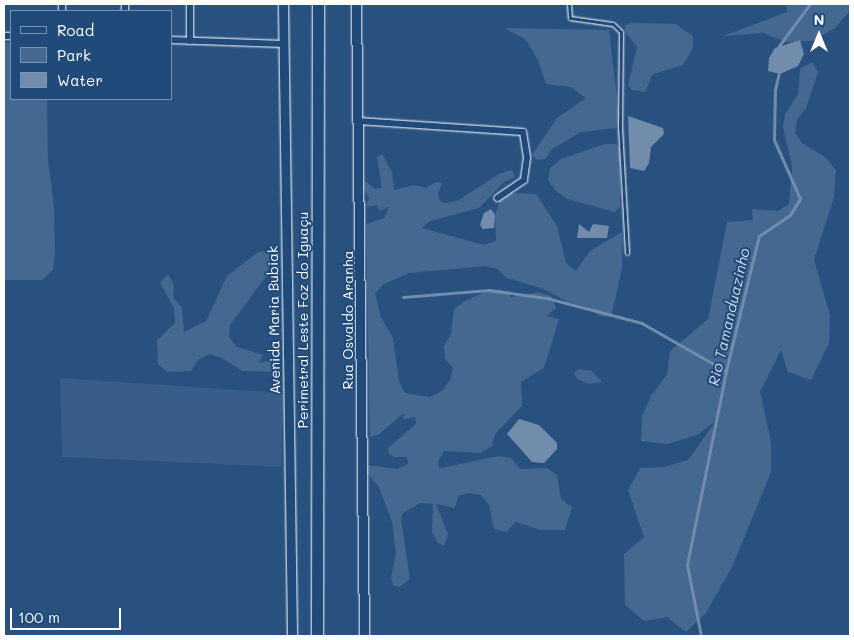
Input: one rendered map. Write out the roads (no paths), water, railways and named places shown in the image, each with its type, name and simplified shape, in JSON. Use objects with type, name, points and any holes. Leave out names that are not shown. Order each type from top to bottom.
[{"type":"highway","name":"Perimetral Leste Foz do Iguaçu","points":[[317,636],[318,4]]},
{"type":"street","points":[[190,4],[190,41]]},
{"type":"street","name":"Avenida Maria Bubiak","points":[[283,4],[292,636]]},
{"type":"street","name":"Rua Osvaldo Aranha","points":[[356,4],[364,636]]},
{"type":"street","points":[[172,40],[284,44]]},
{"type":"street","points":[[358,120],[523,132],[527,158],[524,180],[497,198]]},
{"type":"lane","points":[[568,4],[570,18],[613,24],[621,32],[620,127],[627,253]]},
{"type":"water","points":[[800,40],[804,54],[798,66],[780,74],[768,71],[769,58],[775,48]]},
{"type":"water","points":[[628,116],[663,128],[664,134],[651,147],[649,163],[644,171],[630,168]]},
{"type":"water","points":[[491,209],[495,215],[494,228],[483,229],[480,225],[484,213]]},
{"type":"water","points":[[579,224],[589,232],[593,224],[609,226],[607,238],[577,238]]},
{"type":"water","points":[[519,419],[539,425],[557,443],[557,449],[544,463],[532,462],[507,434]]},
{"type":"waterway","name":"Rio Tamanduazinho","points":[[779,46],[810,4]]},
{"type":"waterway","name":"Rio Tamanduazinho","points":[[701,636],[687,565],[726,371],[759,236],[790,215],[800,199],[774,140],[775,90],[779,72]]},
{"type":"waterway","points":[[403,297],[489,290],[547,298],[642,323],[726,371]]}]
